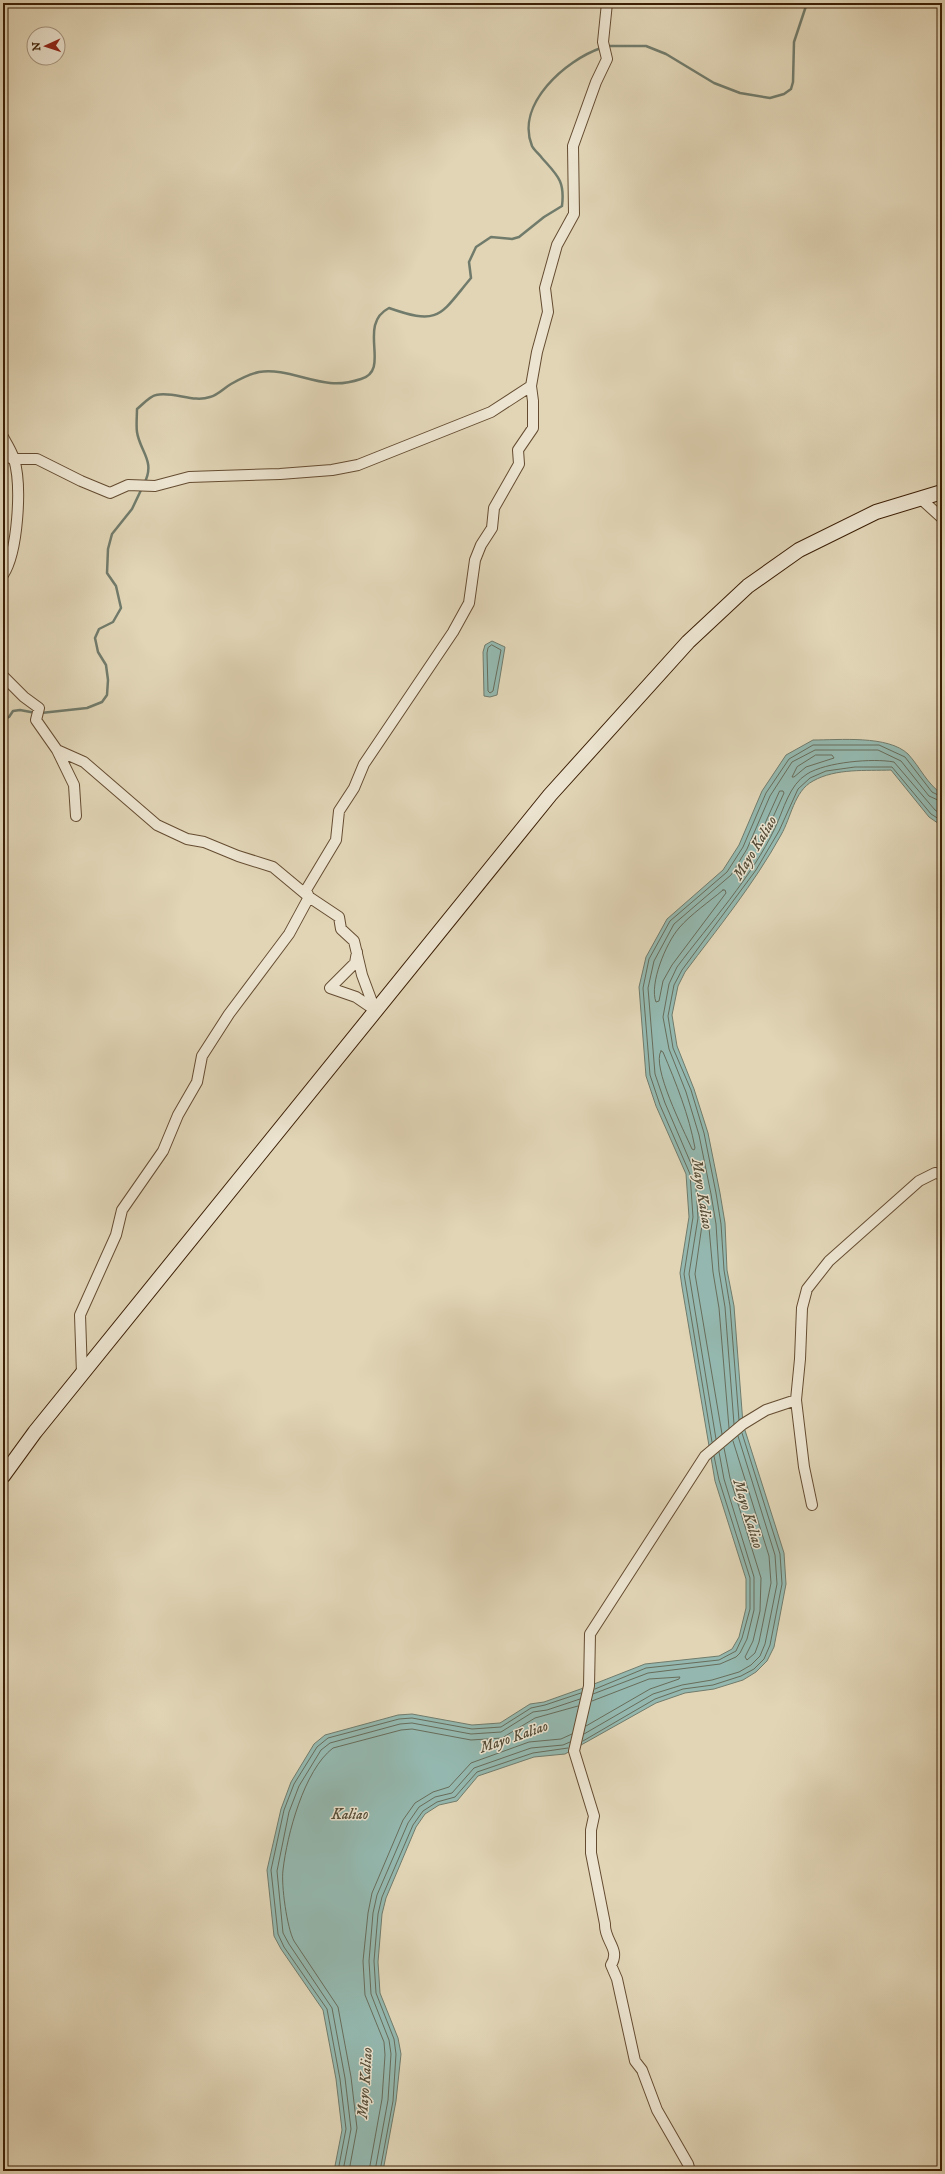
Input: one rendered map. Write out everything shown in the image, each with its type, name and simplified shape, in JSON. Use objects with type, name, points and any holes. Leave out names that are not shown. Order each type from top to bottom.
[{"type":"main road","points":[[3,1476],[35,1432],[550,794],[688,642],[748,586],[806,547],[876,512],[942,492]]},
{"type":"street","points":[[309,897],[306,890],[336,840],[339,811],[354,788],[364,764],[453,632],[469,603],[475,560],[481,545],[492,528],[494,508],[519,464],[518,450],[533,428],[533,401],[531,386],[537,352],[548,312],[545,288],[556,245],[574,214],[573,146],[596,82],[607,59],[603,42],[607,3]]},
{"type":"street","points":[[3,456],[14,459],[37,459],[81,481],[110,493],[128,485],[155,486],[189,477],[332,470],[358,465],[449,430],[491,412],[518,396],[531,386]]},
{"type":"street","points":[[3,437],[14,459],[17,475],[17,522],[12,557],[3,575]]},
{"type":"street","points":[[921,498],[942,518]]},
{"type":"street","points":[[3,676],[24,697],[39,708],[36,720],[58,750],[74,785],[76,816]]},
{"type":"street","points":[[58,750],[84,762],[157,825],[187,839],[204,842],[238,856],[273,867],[309,897],[339,917],[341,929],[354,940],[362,975],[375,1010]]},
{"type":"street","points":[[82,1374],[80,1315],[116,1235],[122,1210],[163,1151],[178,1115],[196,1082],[202,1056],[229,1014],[289,934],[309,897]]},
{"type":"street","points":[[357,952],[355,962],[330,988],[356,997],[375,1010]]},
{"type":"street","points":[[812,1505],[804,1467],[796,1400],[800,1359],[802,1308],[807,1289],[829,1261],[919,1181],[935,1173],[942,1174]]},
{"type":"street","points":[[690,2171],[688,2164],[657,2110],[642,2070],[635,2061],[617,1979],[611,1965],[615,1959],[615,1951],[604,1933],[605,1924],[591,1853],[591,1830],[594,1816],[574,1751],[589,1686],[589,1638],[615,1594],[705,1456],[743,1424],[766,1410],[796,1400]]},
{"type":"water","points":[[492,641],[505,647],[497,695],[490,697],[484,696],[483,652],[485,645]]},
{"type":"water","name":"Kaliao","points":[[849,739],[876,741],[899,748],[908,754],[932,785],[942,794],[942,826],[929,817],[891,770],[841,772],[822,777],[807,785],[797,798],[781,835],[759,871],[685,972],[678,986],[672,1015],[677,1046],[694,1089],[708,1133],[720,1193],[725,1223],[727,1270],[734,1306],[743,1424],[784,1553],[786,1584],[774,1647],[767,1661],[756,1672],[743,1680],[714,1689],[685,1693],[656,1703],[565,1754],[534,1757],[478,1776],[457,1801],[439,1805],[425,1814],[416,1827],[386,1898],[382,1914],[378,1962],[380,1993],[398,2038],[401,2054],[396,2101],[383,2171],[334,2171],[342,2130],[336,2079],[323,2010],[281,1949],[274,1936],[267,1870],[281,1809],[291,1782],[314,1744],[325,1735],[398,1715],[412,1714],[472,1725],[500,1723],[530,1704],[544,1702],[645,1664],[719,1656],[732,1649],[739,1637],[746,1608],[746,1579],[715,1481],[680,1273],[689,1217],[686,1174],[656,1106],[646,1076],[639,987],[646,957],[667,919],[723,870],[739,845],[762,791],[786,755],[813,740]]},
{"type":"waterway","points":[[606,46],[646,46],[666,54],[714,83],[740,93],[770,98],[784,94],[791,89],[793,82],[794,42],[807,3]]},
{"type":"waterway","points":[[144,484],[147,476],[148,463],[137,432],[137,409],[151,397],[163,394],[197,399],[210,397],[216,395],[231,384],[248,376],[259,372],[268,371],[286,373],[330,383],[361,379],[370,374],[374,366],[375,325],[380,316],[389,308],[419,316],[438,314],[452,301],[471,278],[469,262],[476,247],[491,237],[512,239],[519,237],[544,217],[562,206],[563,197],[559,179],[532,146],[529,130],[531,115],[537,100],[559,73],[573,62],[601,48]]},
{"type":"waterway","points":[[41,713],[87,708],[102,702],[107,695],[108,680],[106,665],[98,652],[95,638],[99,629],[113,622],[121,608],[116,586],[107,573],[108,549],[112,534],[132,509],[142,488]]},
{"type":"waterway","points":[[3,720],[9,717],[13,711],[20,710],[36,713]]},
{"type":"water label","name":"Mayo Kaliao","points":[[755,848]]},
{"type":"water label","name":"Mayo Kaliao","points":[[702,1194]]},
{"type":"water label","name":"Mayo Kaliao","points":[[748,1514]]},
{"type":"water label","name":"Mayo Kaliao","points":[[514,1737]]},
{"type":"water label","name":"Mayo Kaliao","points":[[365,2083]]}]
